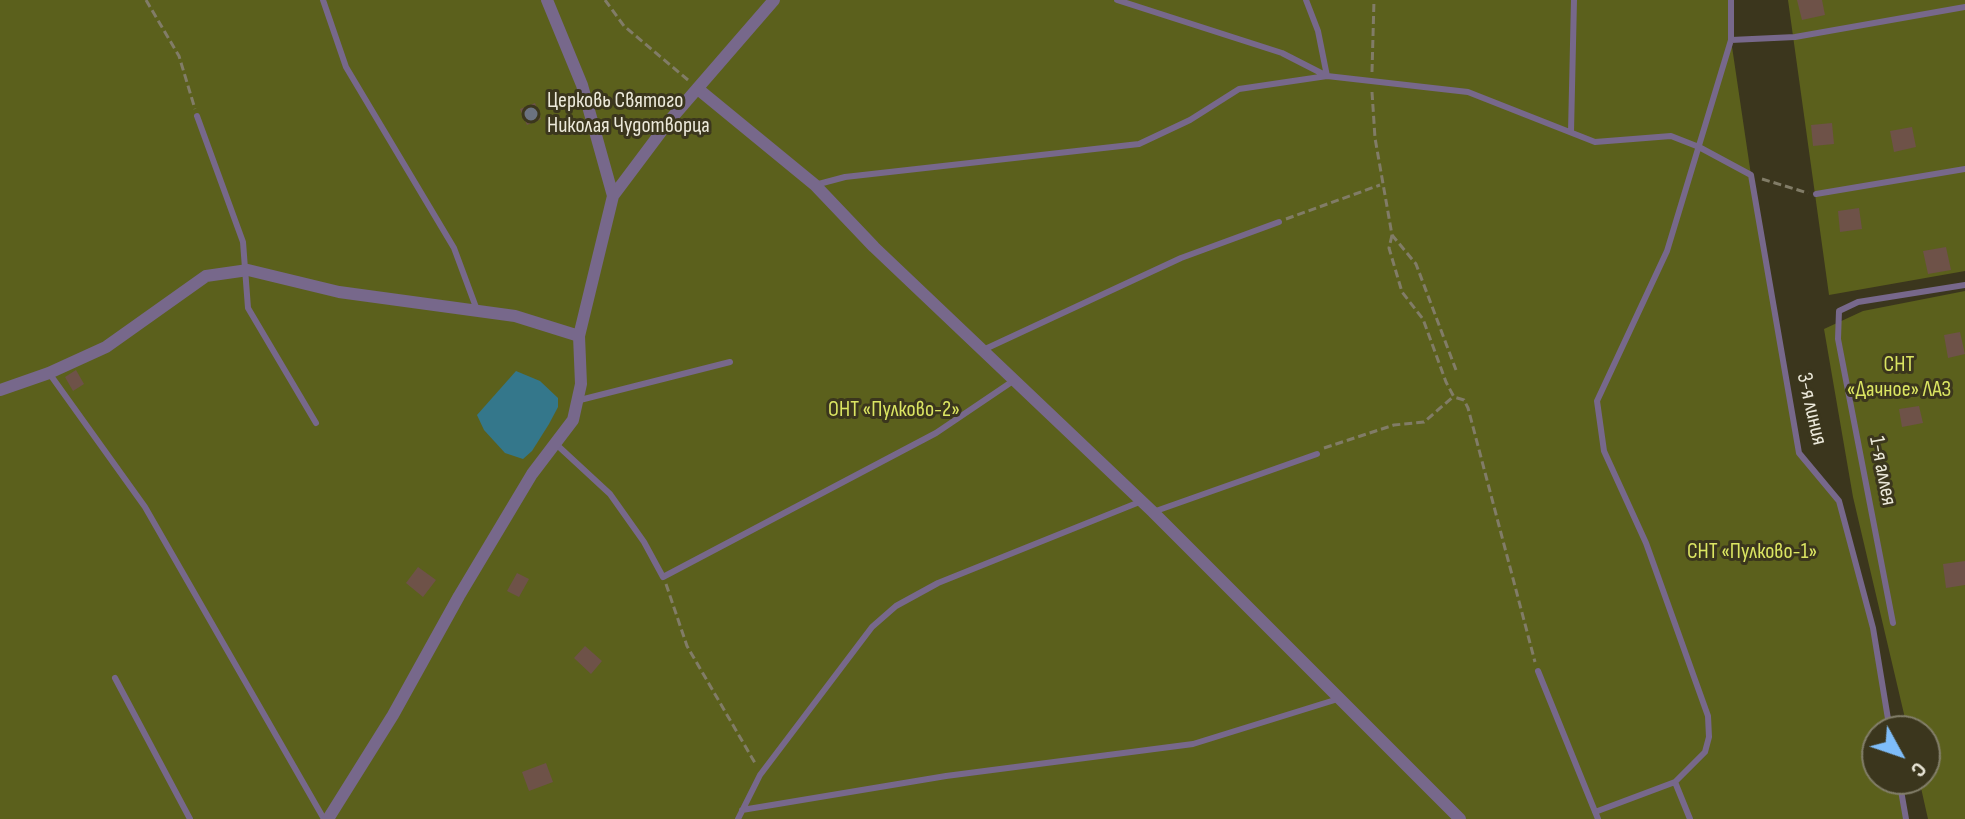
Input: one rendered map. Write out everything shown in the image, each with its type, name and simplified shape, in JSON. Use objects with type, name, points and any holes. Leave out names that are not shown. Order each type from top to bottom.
[{"type":"street","points":[[547,0],[582,85],[613,196]]},
{"type":"street","points":[[326,819],[393,715],[532,474],[573,420],[580,400],[579,336],[613,196],[774,0]]},
{"type":"street","points":[[698,89],[815,185],[1142,501],[1460,819]]},
{"type":"street","points":[[0,390],[49,373],[106,347],[206,276],[243,271],[339,292],[515,316],[579,336]]},
{"type":"lane","points":[[323,0],[346,67],[454,248],[477,310]]},
{"type":"lane","points":[[1117,0],[1282,53],[1327,76]]},
{"type":"lane","points":[[1306,0],[1318,31],[1327,76]]},
{"type":"lane","points":[[1571,132],[1574,0]]},
{"type":"lane","points":[[1538,671],[1596,816],[1675,782],[1705,752],[1708,716],[1646,543],[1604,451],[1597,401],[1667,251],[1731,40],[1731,0]]},
{"type":"lane","points":[[1731,40],[1795,37],[1965,7]]},
{"type":"lane","points":[[815,185],[845,177],[1139,144],[1190,120],[1239,89],[1327,76],[1468,92],[1595,142],[1671,136],[1751,175]]},
{"type":"lane","points":[[197,116],[243,242],[248,308],[316,423]]},
{"type":"lane","points":[[1816,194],[1965,169]]},
{"type":"lane","name":"3-я линия","points":[[1751,175],[1799,453],[1839,501],[1873,628],[1887,715]]},
{"type":"lane","points":[[983,350],[1181,258],[1279,222]]},
{"type":"lane","name":"1-я аллея","points":[[1893,623],[1838,339],[1839,311],[1858,302],[1965,285]]},
{"type":"lane","points":[[580,400],[730,362]]},
{"type":"lane","points":[[49,373],[145,507],[326,819]]},
{"type":"lane","points":[[557,445],[610,494],[644,542],[663,577],[936,433],[1014,380]]},
{"type":"lane","points":[[1153,512],[1317,454]]},
{"type":"lane","points":[[738,819],[760,775],[872,627],[896,606],[938,583],[1142,501]]},
{"type":"lane","points":[[115,678],[190,819]]},
{"type":"lane","points":[[742,810],[946,776],[1193,744],[1340,698]]},
{"type":"lane","points":[[1675,782],[1690,819]]},
{"type":"lane","points":[[1902,795],[1906,819]]},
{"type":"path","points":[[146,0],[179,56],[197,116]]},
{"type":"path","points":[[605,0],[624,26],[698,89]]},
{"type":"path","points":[[1374,0],[1372,79],[1382,184],[1392,235],[1389,248],[1402,292],[1423,319],[1454,396],[1464,400],[1468,408],[1538,671]]},
{"type":"path","points":[[1751,175],[1816,194]]},
{"type":"path","points":[[1279,222],[1382,184]]},
{"type":"path","points":[[1392,235],[1416,264],[1456,370]]},
{"type":"path","points":[[1317,454],[1346,439],[1394,425],[1424,422],[1454,396]]},
{"type":"path","points":[[663,577],[687,646],[760,775]]},
{"type":"green space","name":"ОНТ «Пулково-2»","points":[[0,0],[1731,0],[1731,40],[1751,175],[1799,453],[1839,501],[1873,628],[1887,715],[1861,715],[1861,795],[1901,795],[1905,819],[0,819]]},
{"type":"green space","points":[[1788,0],[1965,0],[1965,271],[1829,295]]},
{"type":"green space","name":"СНТ «Дачное» ЛАЗ","points":[[1965,291],[1965,819],[1928,819],[1923,795],[1941,795],[1941,715],[1904,715],[1853,497],[1824,329],[1863,311]]},
{"type":"water","points":[[516,371],[540,381],[558,398],[558,407],[549,424],[532,451],[523,459],[505,453],[484,430],[477,415]]},
{"type":"building","points":[[1797,0],[1822,0],[1825,15],[1802,20]]},
{"type":"building","name":"Церковь Святого Николая Чудотворца","points":[[535,103],[541,119],[527,125],[520,109]]},
{"type":"building","points":[[1832,123],[1834,144],[1813,146],[1811,125]]},
{"type":"building","points":[[1912,127],[1916,147],[1894,152],[1890,131]]},
{"type":"building","points":[[1859,208],[1862,229],[1840,232],[1838,211]]},
{"type":"building","points":[[1946,247],[1951,270],[1928,274],[1923,251]]},
{"type":"building","points":[[1960,332],[1965,354],[1948,358],[1944,335]]},
{"type":"building","points":[[76,370],[84,384],[73,391],[65,377]]},
{"type":"building","points":[[1919,406],[1923,423],[1902,427],[1899,409]]},
{"type":"building","points":[[1965,561],[1965,585],[1946,588],[1943,564]]},
{"type":"building","points":[[418,567],[436,580],[423,597],[406,583]]},
{"type":"building","points":[[517,573],[529,579],[519,597],[507,591]]},
{"type":"building","points":[[585,646],[602,661],[591,674],[574,658]]},
{"type":"building","points":[[546,763],[553,782],[529,791],[522,772]]},
{"type":"place","name":"Церковь Святого Николая Чудотворца","points":[[531,114]]},
{"type":"park label","name":"СНТ «Пулково-1»","points":[[1752,552]]}]
